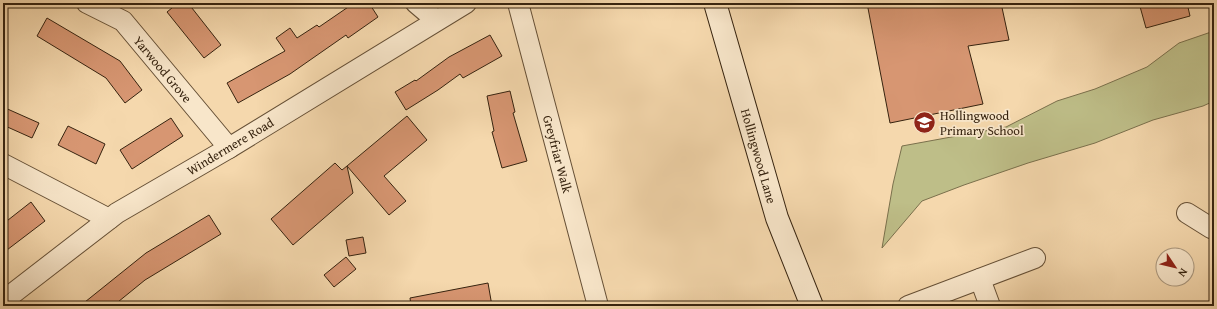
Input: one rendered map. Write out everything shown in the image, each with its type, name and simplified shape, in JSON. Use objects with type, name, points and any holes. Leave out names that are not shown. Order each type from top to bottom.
[{"type":"street","name":"Yarwood Grove","points":[[87,3],[123,21],[229,148]]},
{"type":"street","points":[[416,3],[436,20]]},
{"type":"street","name":"Windermere Road","points":[[3,301],[117,213],[229,148],[466,3]]},
{"type":"street","name":"Greyfriar Walk","points":[[518,3],[598,306]]},
{"type":"street","name":"Hollingwood Lane","points":[[715,3],[777,218],[812,306]]},
{"type":"street","points":[[3,164],[109,219]]},
{"type":"street","points":[[1187,213],[1213,231]]},
{"type":"street","points":[[908,306],[1035,258]]},
{"type":"street","points":[[980,279],[990,306]]},
{"type":"green space","points":[[1214,31],[1214,101],[1203,106],[1153,120],[1095,143],[1028,163],[922,201],[882,248],[893,184],[902,146],[1006,127],[1057,101],[1095,89],[1147,67],[1179,43]]},
{"type":"building","points":[[178,3],[188,3],[221,45],[204,58],[167,12]]},
{"type":"building","points":[[354,3],[369,3],[378,17],[348,38],[346,35],[290,74],[238,103],[227,83],[285,51],[276,38],[290,28],[297,38],[317,25],[319,27]]},
{"type":"building","points":[[867,3],[1001,3],[1009,40],[968,46],[983,104],[890,123]]},
{"type":"building","points":[[1139,3],[1187,3],[1190,16],[1146,28]]},
{"type":"building","points":[[47,18],[120,61],[142,90],[125,103],[106,78],[37,36]]},
{"type":"building","points":[[490,35],[502,56],[463,78],[460,74],[406,110],[395,92],[415,80],[416,81],[449,57]]},
{"type":"building","points":[[510,91],[515,112],[513,113],[527,161],[502,168],[492,132],[494,131],[487,96]]},
{"type":"building","points":[[3,107],[39,123],[32,138],[3,125]]},
{"type":"building","points":[[407,116],[427,140],[384,176],[406,201],[389,215],[347,166]]},
{"type":"building","points":[[171,118],[183,136],[132,169],[120,150]]},
{"type":"building","points":[[68,126],[105,144],[96,164],[58,145]]},
{"type":"building","points":[[335,163],[342,170],[347,166],[353,193],[293,245],[271,219]]},
{"type":"building","points":[[31,202],[45,221],[3,253],[3,224]]},
{"type":"building","points":[[209,215],[221,234],[145,280],[113,306],[80,306],[146,253]]},
{"type":"building","points":[[363,237],[366,253],[349,256],[346,240]]},
{"type":"building","points":[[346,257],[356,269],[334,287],[324,275]]},
{"type":"building","points":[[488,283],[492,306],[411,306],[410,298]]},
{"type":"place","name":"Hollingwood Primary School","points":[[925,122]]}]
